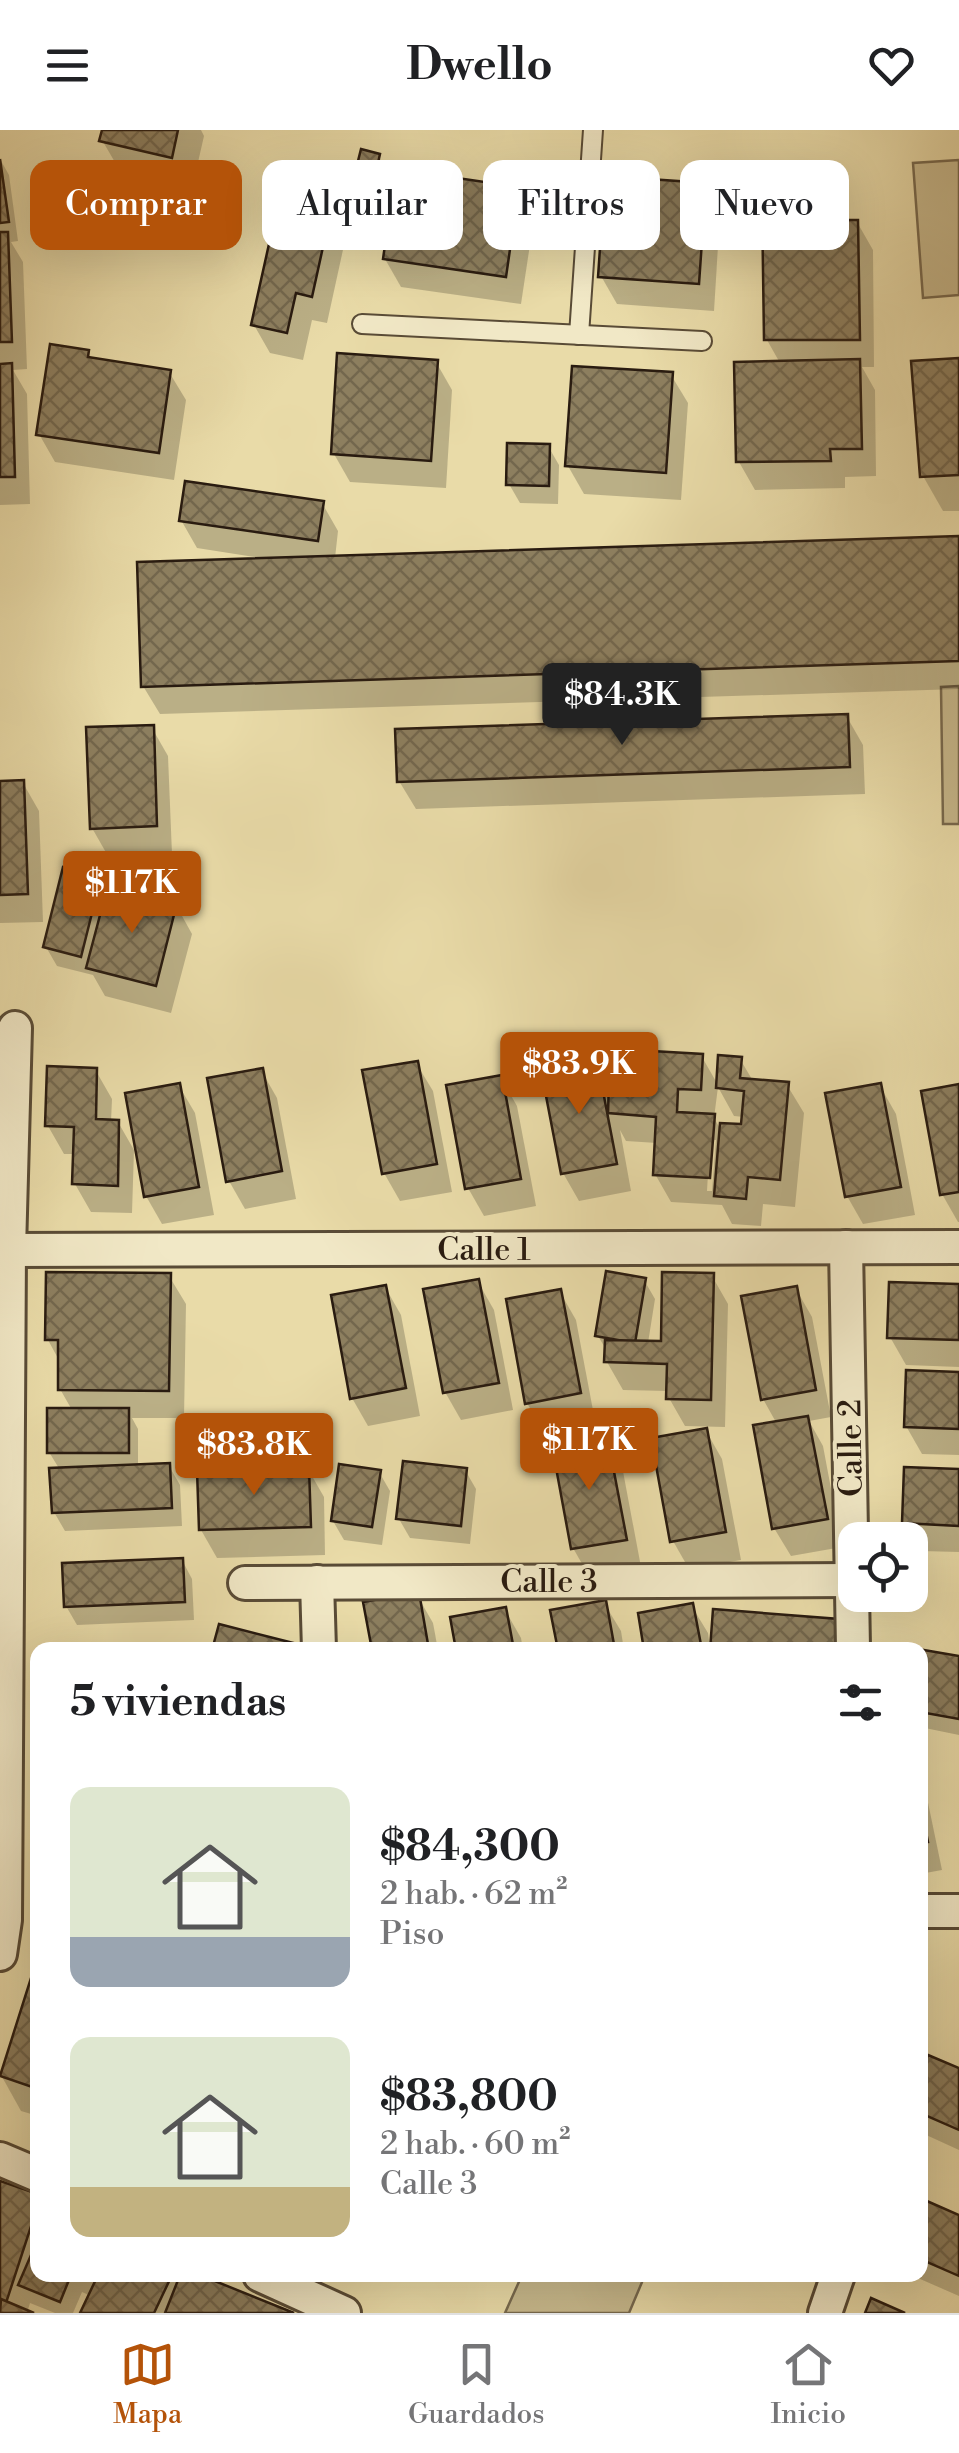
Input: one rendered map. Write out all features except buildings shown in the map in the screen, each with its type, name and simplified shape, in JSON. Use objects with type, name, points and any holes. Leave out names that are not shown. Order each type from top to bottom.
[{"type":"street","points":[[0,1954],[5,1920],[4,1589],[15,1028]]},
{"type":"street","name":"Calle 2","points":[[846,1247],[851,1522]]},
{"type":"street","name":"Calle 1","points":[[9,1250],[959,1247]]},
{"type":"street","name":"Calle 3","points":[[245,1583],[838,1580]]},
{"type":"street","points":[[318,1582],[320,1642]]},
{"type":"street","name":"Calle 2","points":[[853,1612],[854,1642]]},
{"type":"street","points":[[928,1911],[959,1910]]},
{"type":"street","points":[[0,2159],[30,2172]]},
{"type":"street","points":[[275,2282],[344,2313]]},
{"type":"street","points":[[825,2313],[836,2282]]},
{"type":"lane","points":[[579,335],[593,130]]},
{"type":"lane","points":[[362,324],[702,341]]},
{"type":"shaded area","points":[[959,160],[959,295],[923,298],[913,163]]},
{"type":"shaded area","points":[[959,686],[959,824],[943,824],[941,687]]},
{"type":"shaded area","points":[[519,2282],[642,2282],[629,2313],[505,2313]]}]
